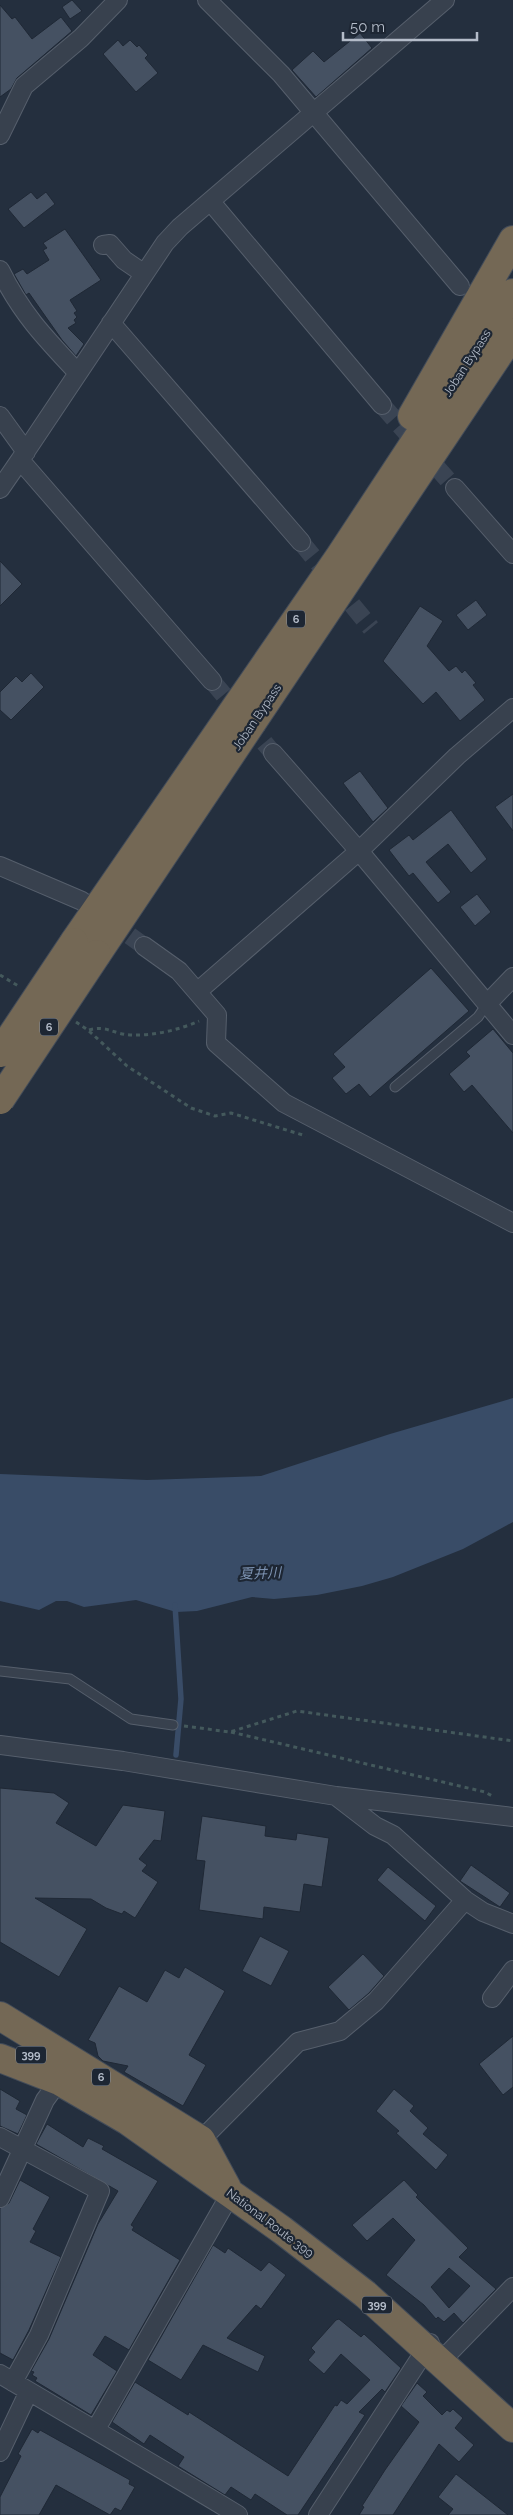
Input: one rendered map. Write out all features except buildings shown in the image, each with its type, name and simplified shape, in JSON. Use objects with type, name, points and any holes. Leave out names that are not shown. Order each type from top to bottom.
[{"type":"highway","points":[[313,594],[377,477],[513,240]]},
{"type":"highway","name":"Joban Bypass","points":[[0,1100],[86,948],[313,594],[513,293]]},
{"type":"highway","name":"Joban Bypass","points":[[0,1053],[86,948],[252,725],[322,616],[513,333]]},
{"type":"highway","points":[[252,725],[296,679],[513,366]]},
{"type":"highway","name":"6","points":[[0,2016],[201,2140],[231,2193]]},
{"type":"highway","name":"399","points":[[0,2034],[21,2045],[59,2081]]},
{"type":"highway","name":"National Route 399","points":[[0,2058],[59,2081],[128,2121],[231,2193],[364,2294],[432,2351],[513,2428]]},
{"type":"street","points":[[0,104],[82,38],[118,0]]},
{"type":"street","points":[[207,0],[268,60],[460,286]]},
{"type":"street","points":[[0,489],[143,273],[170,238],[313,112],[445,0]]},
{"type":"street","points":[[0,135],[24,86]]},
{"type":"street","points":[[211,202],[382,405]]},
{"type":"street","points":[[103,246],[110,244],[124,260],[143,273]]},
{"type":"street","points":[[0,270],[15,300],[35,327],[78,373]]},
{"type":"street","points":[[111,323],[300,542]]},
{"type":"street","points":[[0,416],[23,456],[212,681]]},
{"type":"street","points":[[455,488],[513,554]]},
{"type":"street","points":[[197,992],[359,851],[457,756],[513,708]]},
{"type":"street","points":[[273,753],[359,851],[513,1035]]},
{"type":"street","points":[[0,866],[82,901]]},
{"type":"street","points":[[144,946],[180,971],[217,1014],[216,1043],[284,1103],[513,1223]]},
{"type":"street","points":[[487,1004],[513,977]]},
{"type":"street","points":[[0,1745],[123,1761],[336,1796],[513,1817]]},
{"type":"street","points":[[336,1796],[375,1826],[393,1835],[465,1900],[483,1912],[513,1924]]},
{"type":"street","points":[[201,2140],[298,2042],[340,2030],[376,2001],[465,1900]]},
{"type":"street","points":[[492,1998],[513,1970]]},
{"type":"street","points":[[0,2198],[45,2100],[59,2081]]},
{"type":"street","points":[[0,2137],[100,2191],[39,2335],[7,2378],[238,2515]]},
{"type":"street","points":[[96,2430],[231,2193]]},
{"type":"street","points":[[318,2515],[432,2351],[513,2287]]},
{"type":"street","points":[[0,2452],[28,2392]]},
{"type":"lane","points":[[395,1087],[478,1017],[487,1004]]},
{"type":"lane","points":[[0,1671],[70,1680],[130,1719],[174,1725]]},
{"type":"path","points":[[217,1014],[180,1029],[130,1035],[102,1027],[88,1030],[127,1066],[191,1108],[215,1116],[231,1113],[311,1138]]},
{"type":"path","points":[[230,1732],[297,1711],[513,1741]]},
{"type":"path","points":[[189,1726],[230,1732],[485,1792],[499,1799]]},
{"type":"water","name":"夏井川","points":[[513,1398],[513,1522],[463,1549],[393,1577],[362,1586],[317,1595],[274,1599],[252,1597],[197,1611],[176,1612],[136,1600],[84,1607],[67,1601],[56,1601],[39,1610],[0,1601],[0,1474],[147,1480],[261,1476],[390,1434]]},
{"type":"waterway","points":[[175,1605],[181,1699],[176,1755]]},
{"type":"tunnel","points":[[382,405],[455,488]]},
{"type":"tunnel","points":[[301,542],[371,628]]},
{"type":"tunnel","points":[[212,681],[273,753]]},
{"type":"tunnel","points":[[108,920],[144,946]]}]
